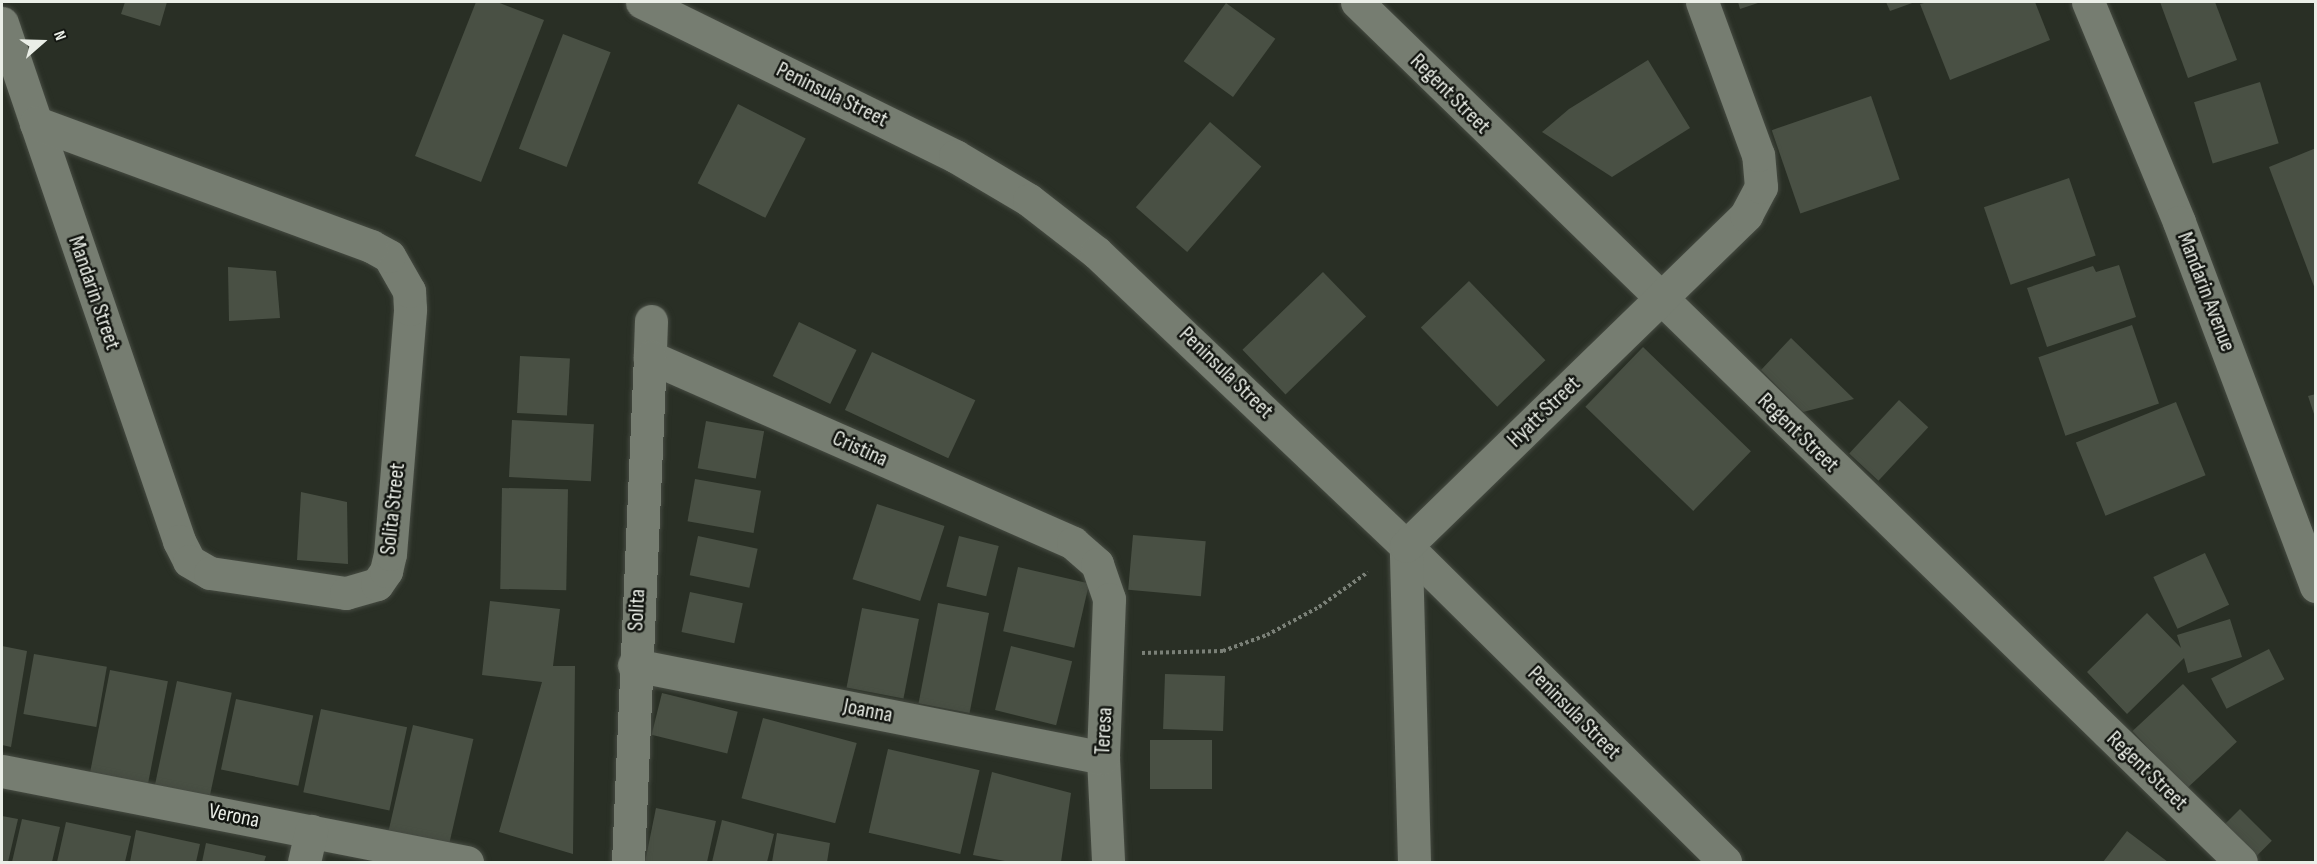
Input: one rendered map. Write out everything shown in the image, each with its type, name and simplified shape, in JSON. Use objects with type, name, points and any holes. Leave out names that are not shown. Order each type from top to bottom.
[{"type":"street","name":"Peninsula Street","points":[[642,2],[955,156],[1029,200],[1097,253],[1175,324],[1406,546],[1725,862]]},
{"type":"street","name":"Regent Street","points":[[1357,2],[1659,299],[2241,862]]},
{"type":"street","name":"Hyatt Street","points":[[1406,546],[1746,215],[1761,187],[1758,155],[1702,2]]},
{"type":"street","name":"Mandarin Avenue","points":[[2088,2],[2179,222],[2316,586]]},
{"type":"street","name":"Mandarin Street","points":[[2,23],[189,561]]},
{"type":"street","name":"Solita Street","points":[[36,123],[371,246],[389,256],[402,274],[409,291],[410,321],[390,554],[386,571],[376,584],[346,593],[210,573],[189,561]]},
{"type":"street","points":[[650,357],[651,321]]},
{"type":"street","name":"Cristina","points":[[650,357],[1073,543],[1097,564],[1109,599]]},
{"type":"street","name":"Solita","points":[[628,862],[634,665],[650,357]]},
{"type":"street","points":[[1406,546],[1414,862]]},
{"type":"street","name":"Teresa","points":[[1108,862],[1102,758],[1109,599]]},
{"type":"street","name":"Joanna","points":[[634,665],[1102,758]]},
{"type":"street","name":"Verona","points":[[2,771],[467,862]]},
{"type":"street","points":[[304,862],[311,831]]},
{"type":"path","points":[[1108,652],[1188,655],[1224,651],[1267,635],[1319,607],[1406,546]]},
{"type":"building","points":[[125,2],[167,2],[160,26],[121,14]]},
{"type":"building","points":[[476,2],[497,2],[544,20],[481,182],[415,156]]},
{"type":"building","points":[[1738,2],[1761,2],[1740,9]]},
{"type":"building","points":[[1886,2],[1915,2],[1890,11]]},
{"type":"building","points":[[1928,2],[2035,2],[2050,40],[1950,80],[1920,4]]},
{"type":"building","points":[[2160,2],[2215,2],[2237,60],[2188,78]]},
{"type":"building","points":[[1226,3],[1275,39],[1233,97],[1184,61]]},
{"type":"building","points":[[563,34],[611,52],[567,167],[519,149]]},
{"type":"building","points":[[1648,60],[1690,128],[1612,177],[1542,132],[1569,109]]},
{"type":"building","points":[[2260,82],[2279,143],[2213,163],[2194,102]]},
{"type":"building","points":[[1871,96],[1900,179],[1800,213],[1772,130]]},
{"type":"building","points":[[738,104],[806,139],[765,218],[698,183]]},
{"type":"building","points":[[1210,122],[1261,167],[1187,252],[1136,207]]},
{"type":"building","points":[[2316,148],[2316,289],[2315,289],[2269,167]]},
{"type":"building","points":[[2069,178],[2096,256],[2011,285],[1984,207]]},
{"type":"building","points":[[2119,265],[2136,317],[2047,347],[2027,288],[2093,266],[2096,272]]},
{"type":"building","points":[[228,267],[276,271],[280,318],[229,321]]},
{"type":"building","points":[[1323,272],[1366,317],[1286,394],[1242,350]]},
{"type":"building","points":[[1469,281],[1545,360],[1497,407],[1421,328]]},
{"type":"building","points":[[799,322],[857,350],[830,404],[773,376]]},
{"type":"building","points":[[2132,325],[2159,403],[2065,436],[2038,357]]},
{"type":"building","points":[[1791,338],[1854,399],[1803,412],[1761,370]]},
{"type":"building","points":[[1643,347],[1751,451],[1693,511],[1585,407]]},
{"type":"building","points":[[872,352],[975,400],[948,458],[845,410]]},
{"type":"building","points":[[520,356],[570,359],[567,416],[517,413]]},
{"type":"building","points":[[2316,394],[2316,417],[2315,417],[2308,396]]},
{"type":"building","points":[[1899,400],[1928,427],[1878,481],[1849,453]]},
{"type":"building","points":[[2176,402],[2206,475],[2105,516],[2076,442]]},
{"type":"building","points":[[512,420],[594,424],[591,481],[509,477]]},
{"type":"building","points":[[706,421],[764,431],[756,479],[698,468]]},
{"type":"building","points":[[695,479],[761,491],[754,533],[688,521]]},
{"type":"building","points":[[502,488],[568,489],[566,590],[500,589]]},
{"type":"building","points":[[301,492],[347,502],[348,564],[297,560]]},
{"type":"building","points":[[877,504],[945,526],[920,601],[853,579]]},
{"type":"building","points":[[1133,535],[1206,541],[1201,596],[1128,590]]},
{"type":"building","points":[[698,536],[758,549],[749,588],[690,575]]},
{"type":"building","points":[[959,536],[999,546],[986,596],[946,586]]},
{"type":"building","points":[[2205,553],[2229,605],[2177,629],[2153,577]]},
{"type":"building","points":[[1018,567],[1089,583],[1074,648],[1003,631]]},
{"type":"building","points":[[690,592],[743,603],[734,643],[681,632]]},
{"type":"building","points":[[490,601],[560,609],[553,666],[575,666],[573,854],[499,832],[542,682],[482,675]]},
{"type":"building","points":[[938,603],[989,613],[970,713],[919,703]]},
{"type":"building","points":[[862,608],[919,619],[903,699],[847,688]]},
{"type":"building","points":[[2147,613],[2181,648],[2177,635],[2230,619],[2242,657],[2188,673],[2184,658],[2127,714],[2087,672]]},
{"type":"building","points":[[2,646],[27,651],[11,747],[2,745]]},
{"type":"building","points":[[1011,646],[1072,661],[1056,725],[995,710]]},
{"type":"building","points":[[2269,649],[2284,679],[2227,709],[2211,679]]},
{"type":"building","points":[[34,654],[107,667],[96,727],[23,714]]},
{"type":"building","points":[[110,670],[168,681],[147,786],[90,775]]},
{"type":"building","points":[[1165,674],[1225,676],[1223,731],[1163,729]]},
{"type":"building","points":[[177,681],[232,693],[209,798],[155,787]]},
{"type":"building","points":[[2183,684],[2237,742],[2186,789],[2133,731]]},
{"type":"building","points":[[662,693],[738,712],[727,754],[652,735]]},
{"type":"building","points":[[236,699],[313,715],[298,786],[221,769]]},
{"type":"building","points":[[321,709],[407,727],[389,810],[303,792]]},
{"type":"building","points":[[763,718],[857,743],[835,823],[742,798]]},
{"type":"building","points":[[413,725],[473,739],[449,844],[389,830]]},
{"type":"building","points":[[1150,740],[1212,740],[1212,789],[1150,789]]},
{"type":"building","points":[[888,749],[980,770],[960,854],[869,833]]},
{"type":"building","points":[[992,772],[1071,793],[1061,862],[1010,862],[973,855]]},
{"type":"building","points":[[656,808],[716,821],[707,862],[645,862]]},
{"type":"building","points":[[2240,809],[2272,841],[2251,862],[2245,862],[2216,833]]},
{"type":"building","points":[[2,816],[18,819],[8,862],[2,862]]},
{"type":"building","points":[[22,819],[60,827],[52,862],[12,862]]},
{"type":"building","points":[[722,820],[774,834],[767,862],[712,862]]},
{"type":"building","points":[[66,822],[131,836],[125,862],[57,862]]},
{"type":"building","points":[[136,830],[200,844],[196,862],[130,862]]},
{"type":"building","points":[[2127,831],[2168,862],[2103,862]]},
{"type":"building","points":[[777,833],[830,843],[827,862],[772,862]]},
{"type":"building","points":[[206,843],[266,856],[264,862],[202,862]]}]
